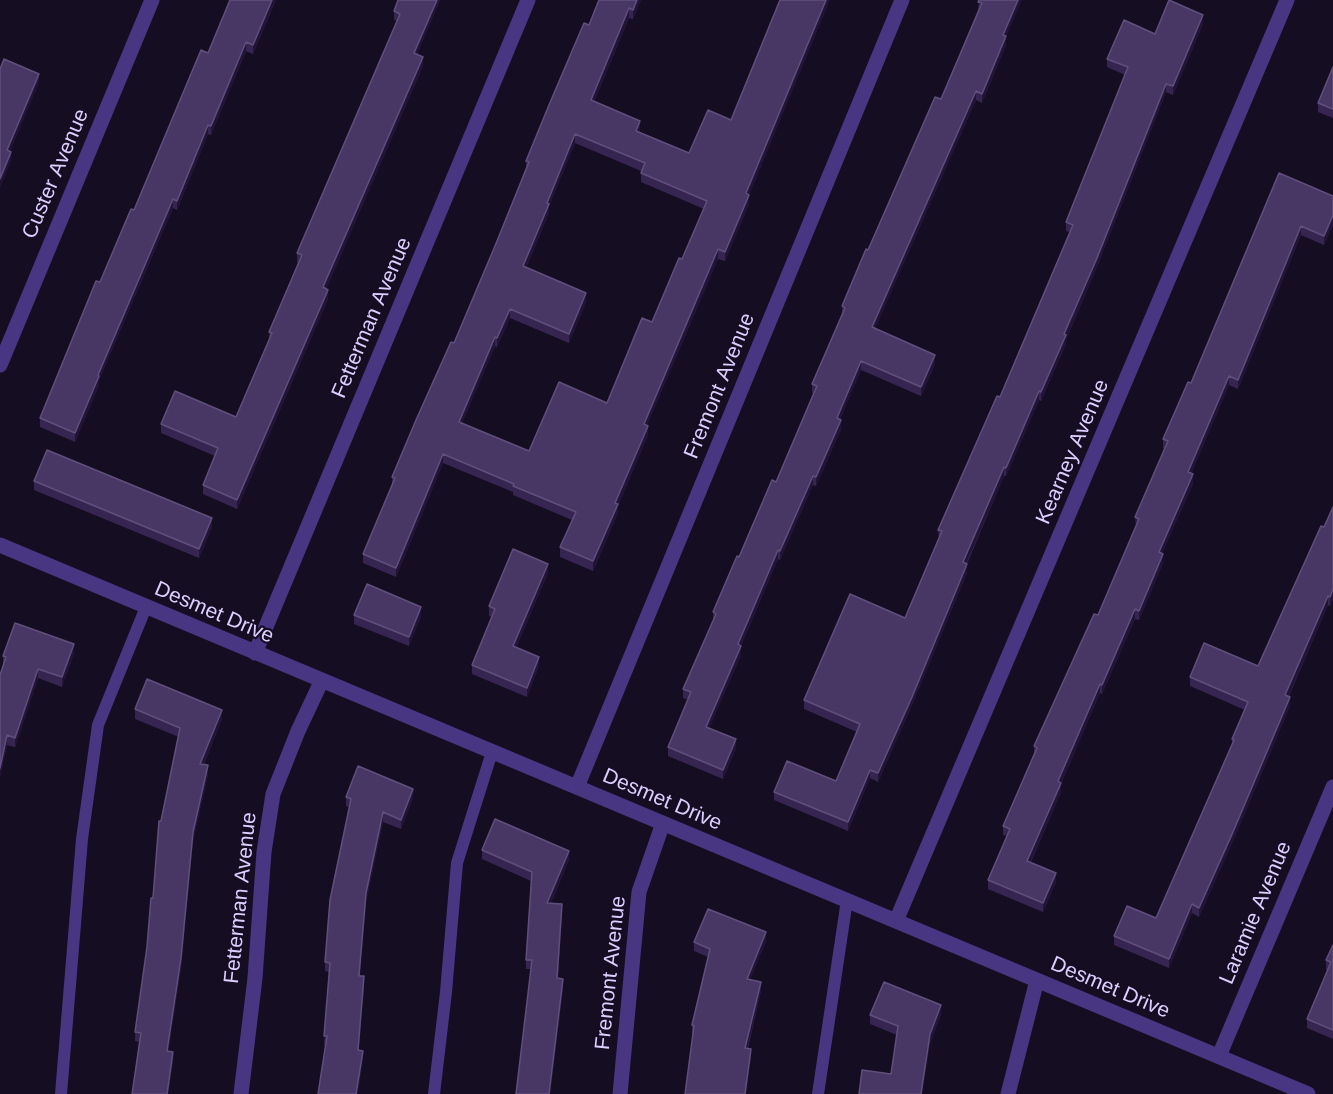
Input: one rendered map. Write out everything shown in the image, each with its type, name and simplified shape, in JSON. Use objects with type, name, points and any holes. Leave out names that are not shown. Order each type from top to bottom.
[{"type":"street","name":"Custer Avenue","points":[[0,365],[152,0]]},
{"type":"street","name":"Fetterman Avenue","points":[[255,653],[528,0]]},
{"type":"street","name":"Fremont Avenue","points":[[577,787],[902,0]]},
{"type":"street","name":"Kearney Avenue","points":[[896,921],[1287,0]]},
{"type":"street","name":"Desmet Drive","points":[[0,545],[1219,1056],[1278,1088],[1308,1094]]},
{"type":"street","name":"Fetterman Avenue","points":[[241,1094],[255,978],[264,852],[273,794],[298,730],[322,680]]},
{"type":"street","name":"Laramie Avenue","points":[[1219,1056],[1333,787]]},
{"type":"street","name":"Fremont Avenue","points":[[621,1094],[639,892],[663,823]]},
{"type":"street","points":[[1008,1094],[1037,980]]},
{"type":"lane","points":[[61,1094],[82,840],[98,725],[146,607]]},
{"type":"lane","points":[[435,1094],[457,863],[492,752]]},
{"type":"lane","points":[[818,1094],[846,900]]},
{"type":"building","points":[[230,0],[272,0],[253,45],[246,42],[211,126],[208,125],[177,201],[173,199],[75,433],[40,418],[96,281],[100,282],[131,209],[134,210],[201,50],[208,53]]},
{"type":"building","points":[[398,0],[437,0],[414,53],[423,57],[323,287],[328,290],[237,500],[203,485],[218,448],[161,424],[175,391],[236,417],[302,255],[297,253],[400,14],[394,11]]},
{"type":"building","points":[[599,0],[637,0],[633,10],[629,8],[591,100],[640,121],[636,131],[689,153],[708,110],[731,120],[780,0],[826,0],[746,193],[749,195],[725,252],[718,249],[644,424],[648,426],[593,561],[560,547],[576,512],[443,454],[396,568],[363,554],[395,478],[392,477],[416,420],[451,342],[454,343],[495,246],[529,162],[526,161],[584,23],[589,25]],"holes":[[[575,134],[645,163],[641,173],[707,201],[682,259],[679,258],[652,322],[642,318],[607,403],[559,382],[529,451],[459,422],[495,337],[497,338],[510,309],[569,334],[586,293],[523,266]]]},
{"type":"building","points":[[979,0],[1018,0],[982,94],[976,91],[872,327],[935,355],[921,387],[861,361],[837,418],[841,420],[816,477],[813,476],[780,551],[778,550],[738,644],[741,646],[706,727],[736,739],[723,770],[668,747],[691,692],[683,689],[716,614],[713,612],[737,556],[739,557],[772,480],[776,482],[817,386],[812,384],[845,308],[842,306],[866,249],[868,250],[935,97],[941,99],[982,3],[978,2]]},
{"type":"building","points":[[1169,0],[1203,15],[1173,86],[1166,84],[1097,258],[1064,334],[1066,335],[1006,468],[1004,467],[963,562],[967,564],[878,773],[870,770],[848,822],[774,792],[787,761],[836,781],[860,724],[804,700],[850,594],[905,618],[942,531],[938,530],[997,396],[1000,397],[1073,225],[1066,222],[1128,67],[1107,59],[1124,20],[1155,34]]},
{"type":"building","points":[[4,59],[39,74],[7,150],[11,152],[0,179],[0,69]]},
{"type":"building","points":[[1333,67],[1333,109],[1318,103]]},
{"type":"building","points":[[1279,173],[1333,196],[1333,215],[1324,236],[1301,226],[1238,380],[1229,376],[1188,472],[1193,474],[1159,552],[1163,554],[1139,611],[1135,609],[1102,685],[1100,684],[1058,781],[1061,783],[1027,861],[1056,873],[1043,903],[988,880],[1010,829],[1003,826],[1037,748],[1034,746],[1094,614],[1098,615],[1139,519],[1135,517],[1168,441],[1163,439],[1188,382],[1191,383]]},
{"type":"building","points":[[47,450],[212,518],[199,549],[34,481]]},
{"type":"building","points":[[1333,507],[1333,589],[1285,695],[1290,697],[1199,908],[1192,904],[1169,959],[1114,936],[1127,906],[1156,918],[1234,740],[1232,739],[1248,702],[1190,677],[1204,643],[1258,666],[1321,526],[1324,527]]},
{"type":"building","points":[[513,549],[548,564],[513,646],[539,657],[527,688],[472,665],[495,609],[489,606]]},
{"type":"building","points":[[367,584],[421,607],[409,637],[354,615]]},
{"type":"building","points":[[15,623],[74,644],[62,677],[38,669],[15,738],[7,735],[0,768],[0,675],[6,657],[3,656]]},
{"type":"building","points":[[147,679],[222,710],[200,764],[208,765],[193,832],[181,958],[167,1051],[173,1052],[167,1094],[132,1094],[141,1033],[135,1032],[147,947],[151,898],[153,898],[159,821],[161,821],[180,728],[135,709]]},
{"type":"building","points":[[358,766],[413,789],[401,820],[383,812],[366,893],[359,976],[364,976],[358,1050],[363,1051],[356,1094],[318,1094],[327,1036],[324,1036],[330,963],[325,962],[330,900],[351,799],[346,797]]},
{"type":"building","points":[[495,819],[569,851],[547,903],[562,904],[557,978],[563,979],[549,1094],[516,1094],[532,960],[526,960],[532,872],[482,850]]},
{"type":"building","points":[[708,909],[766,932],[747,979],[761,982],[745,1048],[751,1049],[745,1094],[685,1094],[694,1026],[692,1025],[710,949],[694,942]]},
{"type":"building","points":[[1333,945],[1333,1030],[1307,1019],[1331,962],[1326,960]]},
{"type":"building","points":[[884,982],[941,1005],[930,1034],[921,1094],[859,1094],[862,1070],[891,1074],[898,1026],[870,1015]]}]
